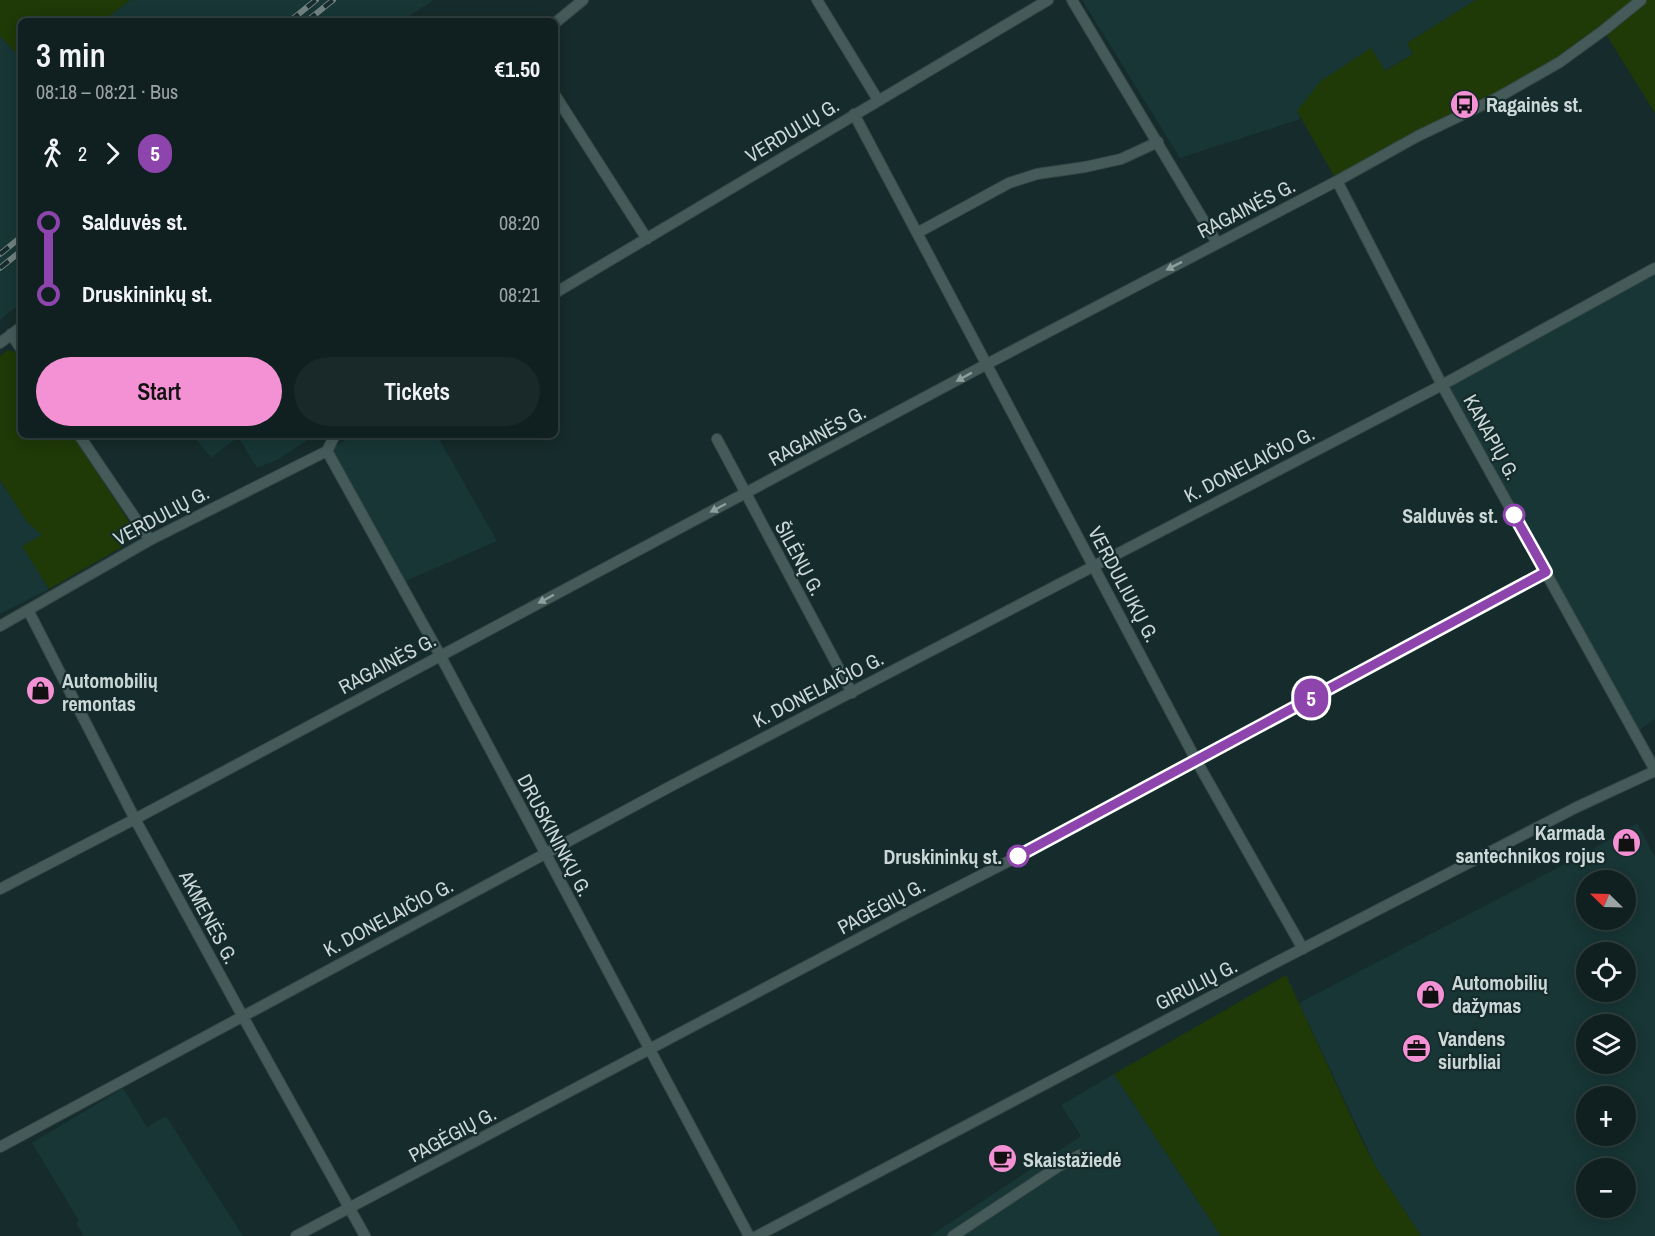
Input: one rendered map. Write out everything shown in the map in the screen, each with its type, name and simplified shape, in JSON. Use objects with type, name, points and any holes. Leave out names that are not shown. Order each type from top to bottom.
[{"type":"street","points":[[558,21],[583,0]]},
{"type":"street","points":[[817,0],[878,100]]},
{"type":"street","name":"VERDULIŲ G.","points":[[558,291],[1048,0]]},
{"type":"street","points":[[1072,0],[1218,243]]},
{"type":"street","name":"RAGAINĖS G.","points":[[0,888],[135,819],[987,364],[1338,181],[1418,136],[1497,98],[1560,62],[1641,0]]},
{"type":"street","points":[[558,100],[647,239]]},
{"type":"street","name":"VERDULIUKŲ G.","points":[[854,114],[1197,760],[1303,949]]},
{"type":"street","points":[[917,233],[1016,180],[1121,159],[1158,142]]},
{"type":"street","name":"KANAPIŲ G.","points":[[1338,181],[1442,385],[1655,771]]},
{"type":"street","name":"K. DONELAIČIO G.","points":[[0,1147],[673,785],[1442,385],[1655,268]]},
{"type":"street","points":[[0,343],[18,329]]},
{"type":"street","points":[[11,334],[18,344]]},
{"type":"street","points":[[81,438],[150,540]]},
{"type":"street","points":[[327,451],[334,438]]},
{"type":"street","name":"ŠILĖNŲ G.","points":[[717,439],[852,693]]},
{"type":"street","name":"VERDULIŲ G.","points":[[0,626],[150,540],[327,451]]},
{"type":"street","name":"DRUSKININKŲ G.","points":[[327,451],[440,655],[749,1236]]},
{"type":"street","name":"PAGĖGIŲ G.","points":[[296,1236],[907,913],[1062,834],[1546,572]]},
{"type":"street","name":"AKMENĖS G.","points":[[28,610],[135,819],[365,1236]]},
{"type":"street","name":"GIRULIŲ G.","points":[[757,1236],[1112,1047],[1577,807],[1655,771]]},
{"type":"street","points":[[953,1236],[1059,1166],[1080,1155]]},
{"type":"shaded area","points":[[130,0],[434,0],[406,18],[107,18]]},
{"type":"shaded area","points":[[1082,0],[1476,0],[1407,43],[1413,54],[1384,71],[1371,49],[1297,111],[1301,119],[1180,158]]},
{"type":"shaded area","points":[[0,36],[18,55],[18,305],[0,320]]},
{"type":"shaded area","points":[[1655,268],[1655,719],[1634,734],[1442,385]]},
{"type":"shaded area","points":[[196,438],[237,438],[211,458]]},
{"type":"shaded area","points":[[239,438],[309,438],[277,460],[257,468]]},
{"type":"shaded area","points":[[348,438],[439,438],[497,541],[399,584],[327,451]]},
{"type":"shaded area","points":[[0,480],[27,522],[43,535],[23,546],[49,589],[0,614]]},
{"type":"shaded area","points":[[1637,823],[1655,857],[1655,1236],[1421,1236],[1376,1167],[1299,1003],[1597,847]]},
{"type":"shaded area","points":[[1114,1074],[1221,1236],[930,1236],[1081,1136],[1061,1105]]},
{"type":"shaded area","points":[[123,1088],[147,1127],[166,1116],[243,1236],[84,1236],[76,1223],[79,1221],[32,1143]]},
{"type":"green space","points":[[0,0],[130,0],[107,18],[18,18],[18,55],[0,36]]},
{"type":"green space","points":[[1476,0],[1655,0],[1655,113],[1604,31],[1560,62],[1337,181],[1297,111],[1321,81],[1371,48],[1385,71],[1413,54],[1407,43]]},
{"type":"green space","points":[[8,350],[18,353],[18,438],[75,438],[130,523],[130,535],[124,546],[49,589],[22,546],[42,535],[27,522],[0,480],[0,356]]},
{"type":"green space","points":[[1286,975],[1376,1167],[1421,1236],[1221,1236],[1114,1074]]},
{"type":"railway","points":[[294,18],[316,0]]},
{"type":"railway","points":[[311,18],[333,0]]},
{"type":"railway","points":[[0,254],[18,239]]},
{"type":"railway","points":[[0,268],[18,253]]},
{"type":"bus line","name":"5","points":[[1018,856],[1546,572],[1514,515]]},
{"type":"place","name":"Ragainės st.","points":[[1465,104]]},
{"type":"place","name":"Salduvės st.","points":[[1514,515]]},
{"type":"place","name":"Automobilių remontas","points":[[41,691]]},
{"type":"place","name":"Karmada santechnikos rojus","points":[[1626,843]]},
{"type":"place","name":"Druskininkų st.","points":[[1018,856]]},
{"type":"place","name":"Automobilių dažymas","points":[[1431,994]]},
{"type":"place","name":"Vandens siurbliai","points":[[1417,1049]]},
{"type":"place","name":"Skaistažiedė","points":[[1002,1159]]}]
